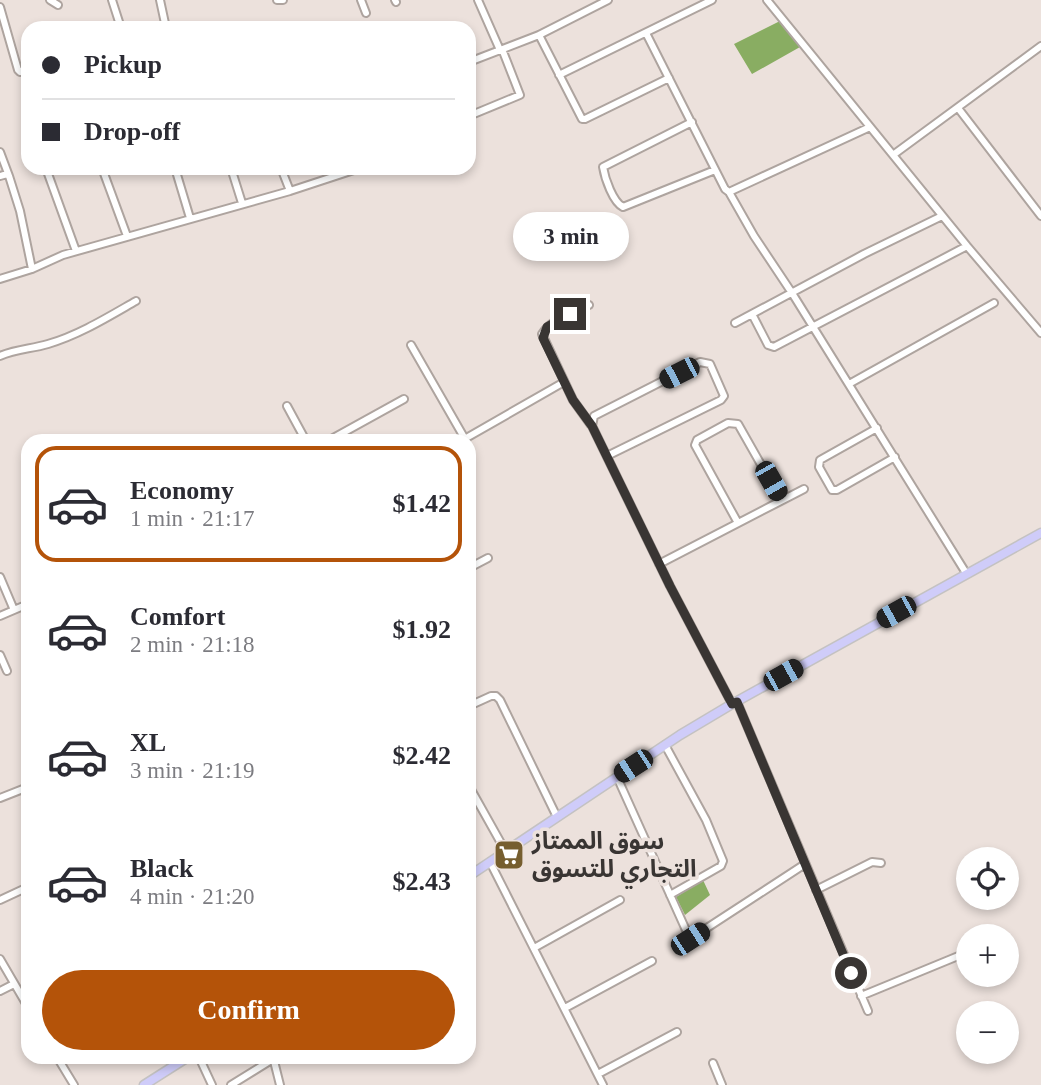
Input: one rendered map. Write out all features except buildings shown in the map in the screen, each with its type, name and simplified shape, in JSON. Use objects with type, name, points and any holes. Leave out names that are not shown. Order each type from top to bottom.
[{"type":"main road","points":[[476,871],[734,703],[1041,533]]},
{"type":"main road","points":[[144,1085],[177,1064]]},
{"type":"street","points":[[50,0],[58,5]]},
{"type":"street","points":[[112,0],[119,21]]},
{"type":"street","points":[[160,0],[164,21]]},
{"type":"street","points":[[277,0],[283,0]]},
{"type":"street","points":[[361,0],[366,13]]},
{"type":"street","points":[[476,113],[520,95],[478,0]]},
{"type":"street","points":[[476,59],[539,35],[608,0]]},
{"type":"street","points":[[559,75],[712,0]]},
{"type":"street","points":[[767,0],[942,216],[1041,333]]},
{"type":"street","points":[[0,7],[18,70],[21,72]]},
{"type":"street","points":[[646,33],[725,189],[967,573]]},
{"type":"street","points":[[539,35],[579,116],[585,119],[669,78]]},
{"type":"street","points":[[893,155],[1041,46]]},
{"type":"street","points":[[958,108],[1041,216]]},
{"type":"street","points":[[692,122],[605,165],[604,175],[617,204],[626,206],[715,170]]},
{"type":"street","points":[[729,192],[870,127]]},
{"type":"street","points":[[0,152],[20,211],[32,269]]},
{"type":"street","points":[[48,175],[76,251]]},
{"type":"street","points":[[105,175],[127,236]]},
{"type":"street","points":[[177,175],[190,218]]},
{"type":"street","points":[[233,175],[242,203]]},
{"type":"street","points":[[284,175],[290,191]]},
{"type":"street","points":[[0,279],[76,251],[339,175]]},
{"type":"street","points":[[0,176],[9,176]]},
{"type":"street","points":[[735,323],[942,216]]},
{"type":"street","points":[[751,314],[771,348],[967,246]]},
{"type":"street","points":[[0,356],[12,350],[46,345],[64,338],[136,301]]},
{"type":"street","points":[[849,384],[995,303]]},
{"type":"street","points":[[589,305],[555,321],[542,334],[564,382],[581,413],[592,426],[659,564],[734,703],[868,1011]]},
{"type":"street","points":[[411,345],[460,434]]},
{"type":"street","points":[[592,426],[594,416],[700,362],[710,364],[724,391],[721,400],[607,456]]},
{"type":"street","points":[[473,434],[564,382]]},
{"type":"street","points":[[341,434],[404,399]]},
{"type":"street","points":[[287,406],[302,434]]},
{"type":"street","points":[[738,523],[695,445],[697,440],[733,422],[738,424],[781,500]]},
{"type":"street","points":[[877,428],[818,463],[832,490],[838,490],[895,457]]},
{"type":"street","points":[[659,564],[804,489]]},
{"type":"street","points":[[476,564],[488,558]]},
{"type":"street","points":[[0,577],[14,610]]},
{"type":"street","points":[[0,616],[21,607]]},
{"type":"street","points":[[0,655],[7,671]]},
{"type":"street","points":[[476,703],[491,696],[500,699],[557,817]]},
{"type":"street","points":[[665,746],[706,820],[723,861],[721,866],[670,895]]},
{"type":"street","points":[[617,777],[690,939],[805,864]]},
{"type":"street","points":[[0,798],[21,790]]},
{"type":"street","points":[[476,798],[506,852]]},
{"type":"street","points":[[489,862],[603,1085]]},
{"type":"street","points":[[816,890],[872,862],[881,863]]},
{"type":"street","points":[[0,900],[21,890]]},
{"type":"street","points":[[534,948],[620,900]]},
{"type":"street","points":[[861,996],[956,957]]},
{"type":"street","points":[[0,960],[21,996]]},
{"type":"street","points":[[565,1008],[652,961]]},
{"type":"street","points":[[0,992],[14,984]]},
{"type":"street","points":[[598,1074],[677,1032]]},
{"type":"street","points":[[713,1063],[722,1085]]},
{"type":"street","points":[[61,1064],[74,1085]]},
{"type":"street","points":[[202,1064],[212,1085]]},
{"type":"street","points":[[231,1085],[264,1064]]},
{"type":"street","points":[[274,1064],[279,1085]]},
{"type":"green space","points":[[780,21],[800,47],[752,74],[734,44]]},
{"type":"green space","points":[[703,880],[710,895],[685,915],[676,897]]},
{"type":"place","name":"سوق الممتاز التجاري للتسوق","points":[[509,855]]},
{"type":"route","points":[[570,314],[547,327],[542,334],[543,338],[573,400],[592,426],[670,586],[732,704],[737,702],[851,973]]}]
